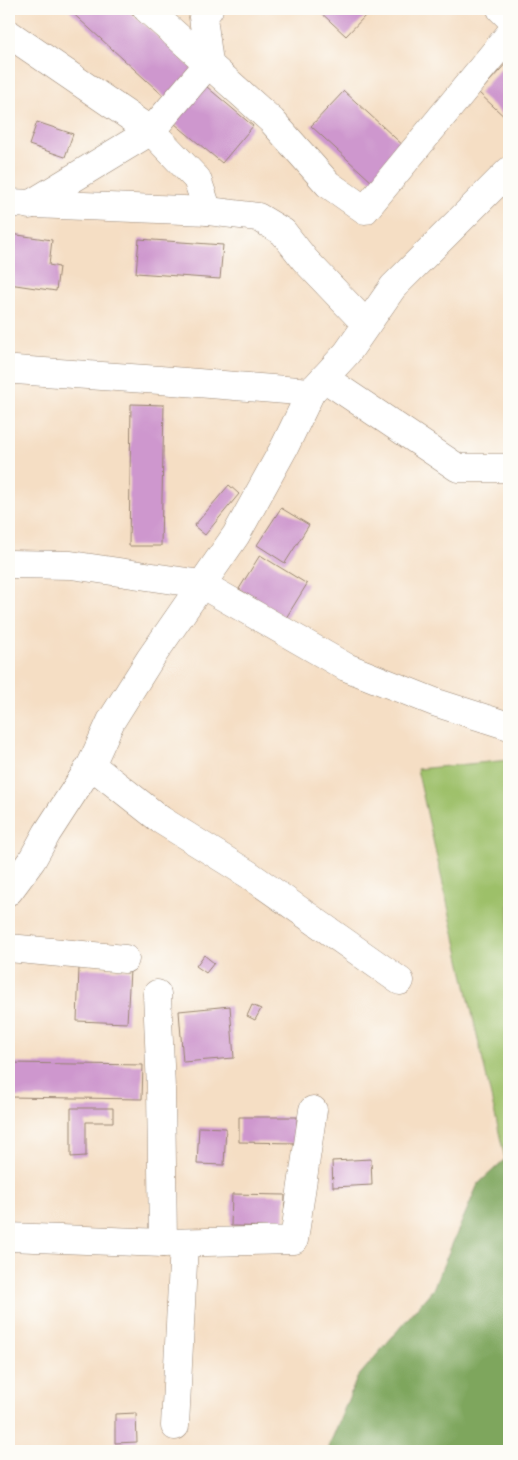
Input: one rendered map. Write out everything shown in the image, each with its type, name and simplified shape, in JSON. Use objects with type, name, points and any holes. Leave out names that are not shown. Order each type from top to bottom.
[{"type":"street","points":[[147,9],[209,62],[272,122],[328,184],[365,210],[509,34]]},
{"type":"street","points":[[19,204],[151,131],[209,62],[203,17],[210,9]]},
{"type":"street","points":[[501,9],[509,17]]},
{"type":"street","points":[[9,34],[151,131],[197,179],[208,211]]},
{"type":"street","points":[[9,891],[32,860],[47,833],[91,765],[111,721],[201,584],[236,535],[317,385],[347,353],[393,287],[509,172]]},
{"type":"street","points":[[19,204],[208,211],[258,217],[283,232],[305,260],[366,324]]},
{"type":"street","points":[[15,370],[160,380],[317,385],[458,468],[509,468]]},
{"type":"street","points":[[9,564],[71,565],[201,584],[346,667],[437,703],[509,726]]},
{"type":"street","points":[[91,765],[161,820],[248,874],[400,981]]},
{"type":"street","points":[[9,948],[125,959]]},
{"type":"street","points":[[156,994],[173,1243],[175,1426]]},
{"type":"street","points":[[9,1237],[173,1243],[294,1240],[313,1110]]},
{"type":"green space","points":[[509,760],[509,1158],[505,1159],[417,769]]},
{"type":"green space","points":[[509,1158],[509,1451],[330,1451],[329,1446],[357,1378],[433,1289],[478,1184],[505,1159]]},
{"type":"building","points":[[68,9],[127,9],[193,69],[167,99]]},
{"type":"building","points":[[317,9],[359,9],[366,15],[346,36]]},
{"type":"building","points":[[509,60],[509,121],[479,93]]},
{"type":"building","points":[[200,81],[253,126],[222,163],[169,119]]},
{"type":"building","points":[[344,91],[406,148],[373,183],[311,126]]},
{"type":"building","points":[[37,122],[73,134],[65,157],[29,145]]},
{"type":"building","points":[[11,234],[52,240],[49,265],[59,267],[56,291],[9,284]]},
{"type":"building","points":[[139,239],[223,245],[220,279],[136,273]]},
{"type":"building","points":[[131,404],[164,405],[161,546],[129,546]]},
{"type":"building","points":[[229,485],[239,494],[205,535],[194,526]]},
{"type":"building","points":[[281,508],[309,525],[285,563],[257,545]]},
{"type":"building","points":[[260,555],[307,584],[286,618],[239,589]]},
{"type":"building","points":[[204,955],[214,963],[206,973],[196,966]]},
{"type":"building","points":[[79,968],[130,970],[127,1023],[77,1021]]},
{"type":"building","points":[[252,1005],[261,1009],[255,1020],[247,1016]]},
{"type":"building","points":[[230,1006],[234,1058],[183,1062],[179,1011]]},
{"type":"building","points":[[9,1063],[143,1065],[142,1099],[9,1097]]},
{"type":"building","points":[[71,1108],[113,1108],[113,1122],[86,1122],[86,1156],[71,1157]]},
{"type":"building","points":[[239,1117],[297,1117],[297,1143],[239,1142]]},
{"type":"building","points":[[199,1127],[226,1128],[224,1165],[197,1164]]},
{"type":"building","points":[[371,1159],[372,1185],[333,1187],[332,1161]]},
{"type":"building","points":[[232,1194],[285,1195],[284,1227],[231,1226]]},
{"type":"building","points":[[136,1413],[137,1442],[115,1443],[115,1414]]}]
